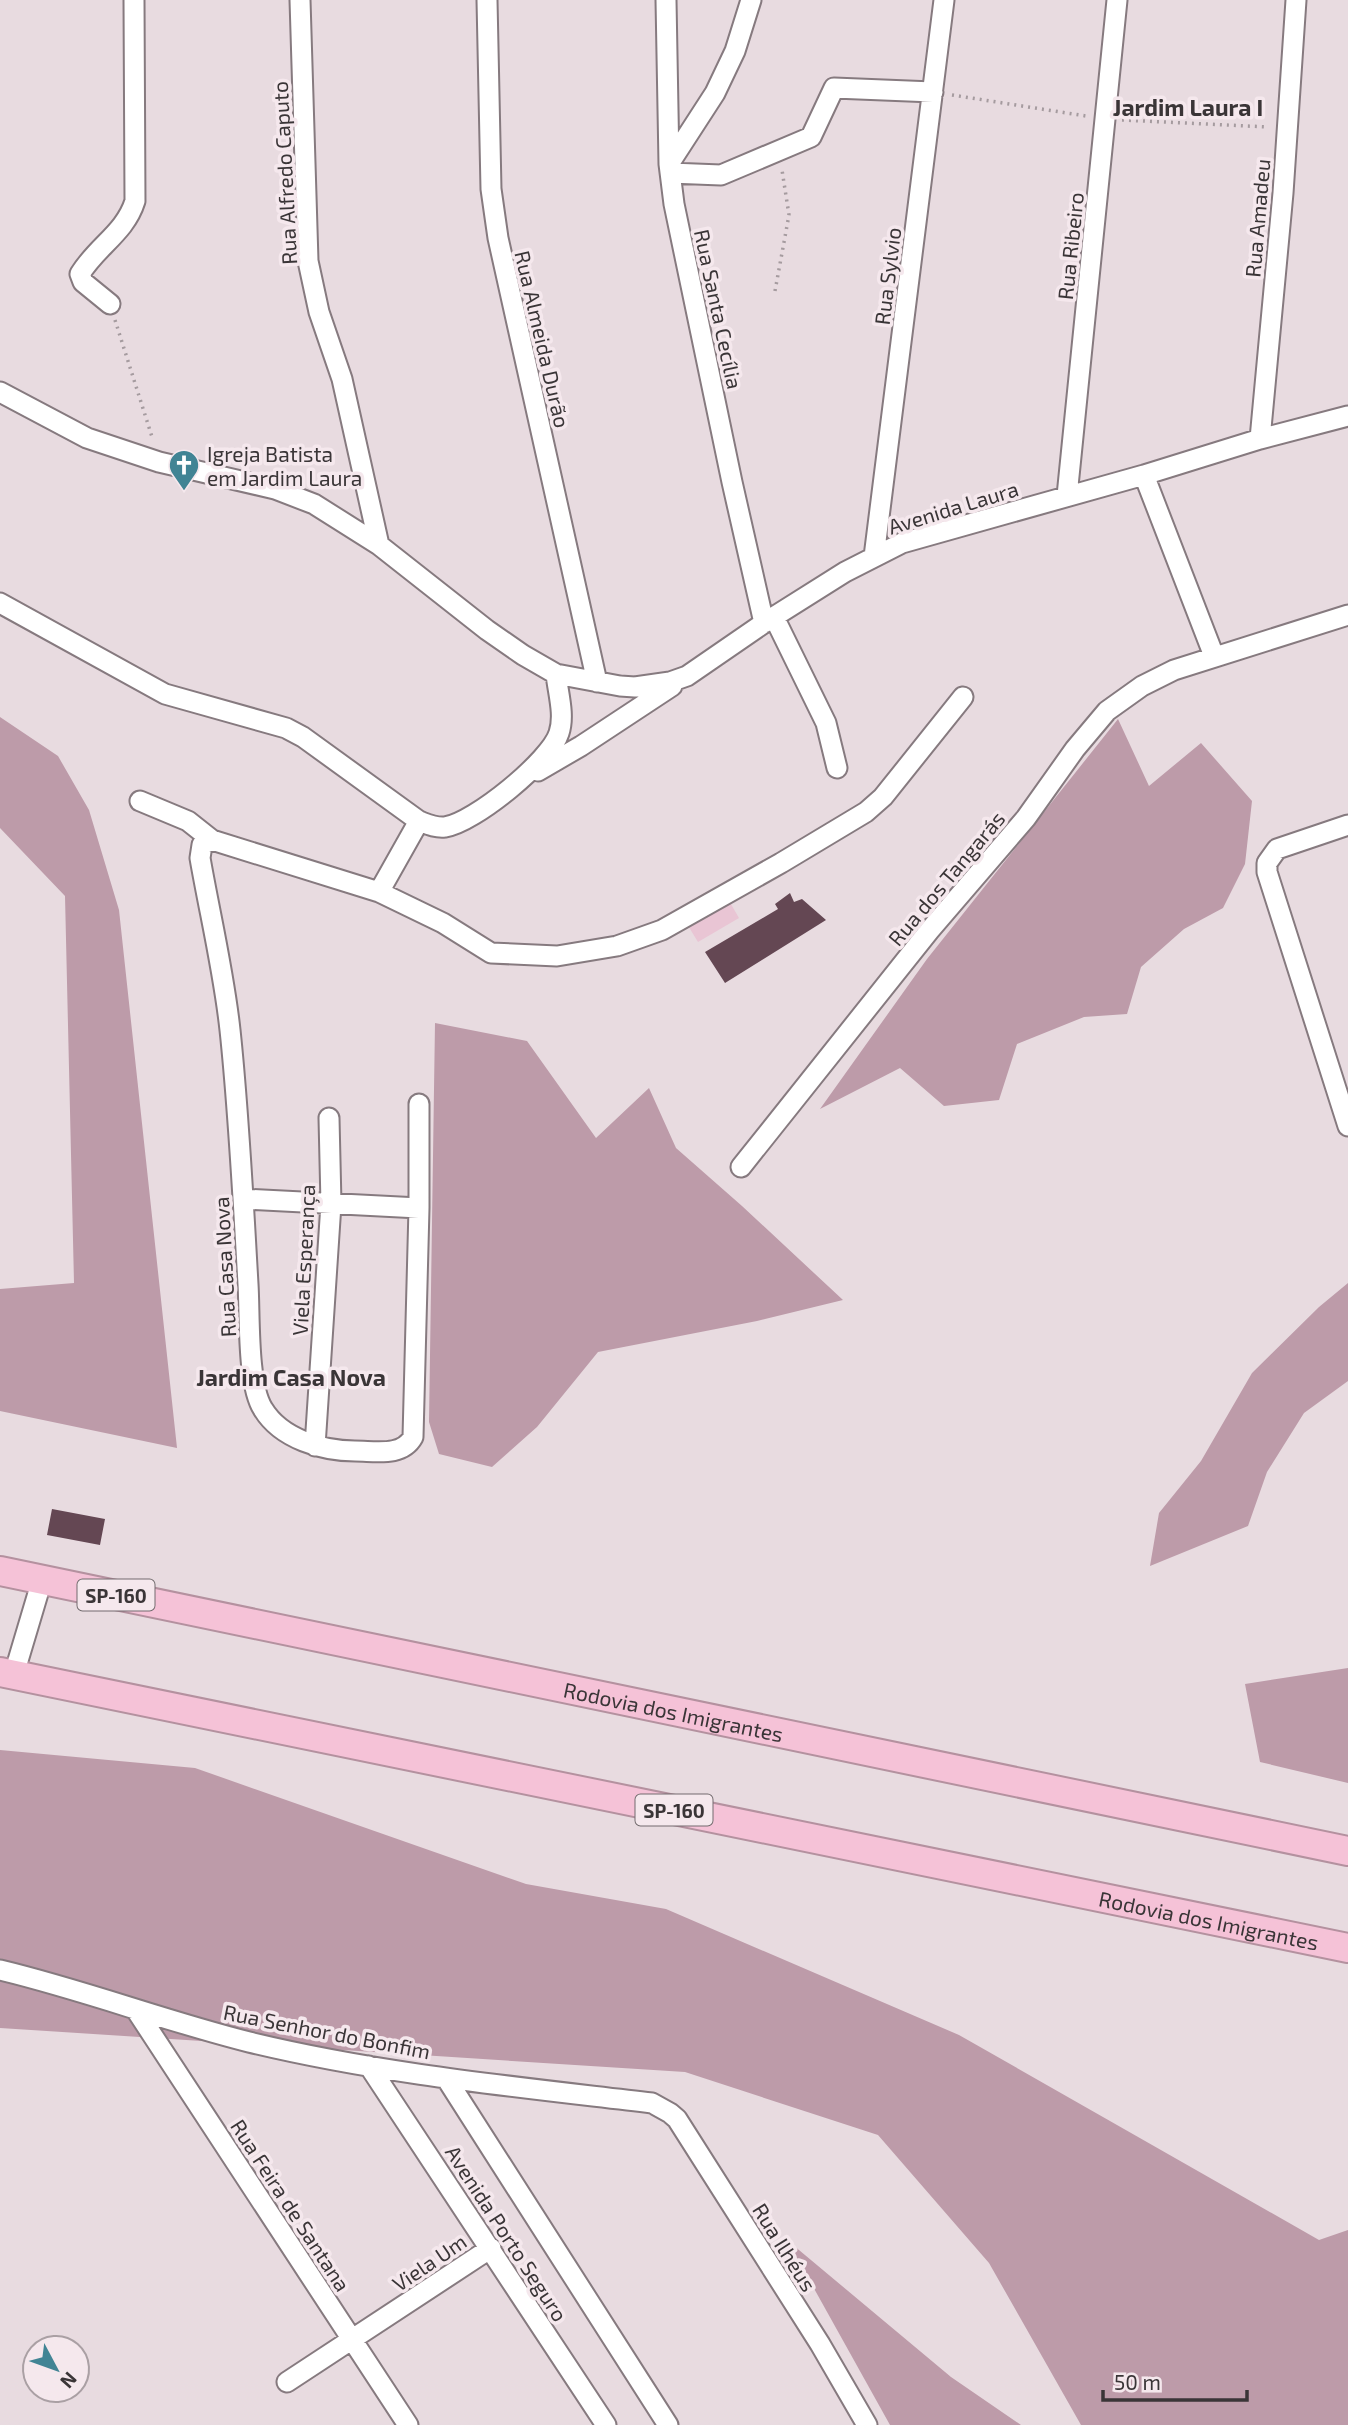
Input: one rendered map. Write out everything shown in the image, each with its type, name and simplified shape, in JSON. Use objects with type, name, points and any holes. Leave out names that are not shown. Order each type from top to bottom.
[{"type":"highway","name":"Rodovia dos Imigrantes","points":[[0,1571],[1348,1851]]},
{"type":"highway","name":"Rodovia dos Imigrantes","points":[[7,1673],[1348,1948]]},
{"type":"street","points":[[110,304],[83,282],[80,274],[121,228],[130,216],[135,201],[134,0]]},
{"type":"street","name":"Rua Alfredo Caputo","points":[[300,0],[308,261],[319,312],[342,380],[379,545]]},
{"type":"street","name":"Rua Almeida Durão","points":[[487,0],[491,189],[498,238],[597,682]]},
{"type":"street","name":"Rua Santa Cecília","points":[[666,0],[670,169],[674,204],[732,482],[769,620],[826,723],[837,768]]},
{"type":"street","points":[[751,0],[735,51],[715,93],[670,169],[721,175],[811,137],[834,88],[933,92]]},
{"type":"street","name":"Rua Sylvio","points":[[874,557],[911,273],[923,150],[944,0]]},
{"type":"street","name":"Rua Ribeiro","points":[[1067,496],[1117,0]]},
{"type":"street","name":"Rua Amadeu","points":[[1260,439],[1283,193],[1296,0]]},
{"type":"street","name":"Avenida Laura","points":[[0,392],[87,438],[159,462],[275,489],[314,504],[379,545],[523,655],[556,674],[620,686],[644,686],[688,676],[845,572],[902,543],[1348,416]]},
{"type":"street","points":[[1144,475],[1214,656]]},
{"type":"street","points":[[0,603],[165,694],[286,728],[303,737],[427,824],[447,827],[464,819],[688,676]]},
{"type":"street","name":"Rua dos Tangarás","points":[[741,1167],[929,931],[1026,818],[1075,749],[1107,711],[1142,686],[1174,670],[1348,615]]},
{"type":"street","points":[[519,782],[555,744],[560,731],[562,717],[556,674]]},
{"type":"street","points":[[140,801],[188,821],[212,840],[379,892],[443,923],[491,953],[557,956],[617,946],[662,930],[866,812],[883,797],[963,697]]},
{"type":"street","points":[[379,892],[427,824]]},
{"type":"street","points":[[1348,825],[1277,849],[1267,863],[1267,872],[1348,1126]]},
{"type":"street","name":"Rua Casa Nova","points":[[212,840],[205,841],[202,845],[200,858],[230,1028],[252,1361],[257,1398],[274,1422],[315,1446],[336,1451],[397,1451],[409,1444],[413,1437],[419,1104]]},
{"type":"street","name":"Viela Esperança","points":[[315,1446],[331,1204],[328,1118]]},
{"type":"street","points":[[243,1199],[419,1208]]},
{"type":"street","points":[[7,1673],[42,1580]]},
{"type":"street","name":"Rua Senhor do Bonfim","points":[[0,1970],[250,2042],[369,2066],[446,2078],[652,2103]]},
{"type":"street","name":"Rua Feira de Santana","points":[[136,2010],[408,2425]]},
{"type":"street","name":"Avenida Porto Seguro","points":[[369,2066],[606,2425]]},
{"type":"street","name":"Avenida Porto Seguro","points":[[446,2078],[668,2425]]},
{"type":"street","name":"Rua Ilhéus","points":[[652,2103],[677,2119],[820,2344],[867,2425]]},
{"type":"street","name":"Viela Um","points":[[287,2382],[491,2248]]},
{"type":"path","points":[[775,291],[789,215],[779,151]]},
{"type":"path","points":[[110,304],[135,377],[159,462]]},
{"type":"shaded area","points":[[0,717],[58,756],[89,810],[119,910],[177,1448],[0,1411],[0,1289],[74,1283],[65,896],[0,828]]},
{"type":"shaded area","points":[[1118,719],[1149,786],[1201,743],[1252,801],[1245,864],[1223,908],[1184,929],[1141,967],[1127,1014],[1084,1017],[1017,1044],[999,1100],[944,1106],[900,1068],[820,1109],[927,959]]},
{"type":"shaded area","points":[[728,899],[739,918],[698,942],[687,924]]},
{"type":"shaded area","points":[[435,1023],[527,1041],[596,1138],[649,1088],[676,1148],[843,1300],[757,1321],[598,1352],[537,1427],[492,1467],[439,1454],[429,1422]]},
{"type":"shaded area","points":[[1348,1283],[1348,1381],[1304,1413],[1267,1472],[1248,1526],[1150,1566],[1159,1513],[1201,1461],[1252,1373],[1319,1307]]},
{"type":"shaded area","points":[[1348,1668],[1348,1783],[1260,1762],[1245,1684]]},
{"type":"shaded area","points":[[0,1750],[195,1768],[526,1884],[666,1909],[959,2035],[1319,2240],[1348,2230],[1348,2425],[1081,2425],[989,2263],[878,2135],[685,2072],[0,2028]]},
{"type":"shaded area","points":[[787,2240],[951,2377],[1021,2425],[890,2425]]},
{"type":"building","points":[[790,893],[794,902],[802,899],[826,920],[725,983],[705,952],[778,909],[775,904]]},
{"type":"building","points":[[52,1509],[105,1519],[100,1545],[47,1535]]},
{"type":"place","name":"Igreja Batista em Jardim Laura","points":[[184,492]]},
{"type":"district","name":"Jardim Laura I","points":[[1188,107]]},
{"type":"district","name":"Jardim Casa Nova","points":[[291,1377]]}]
